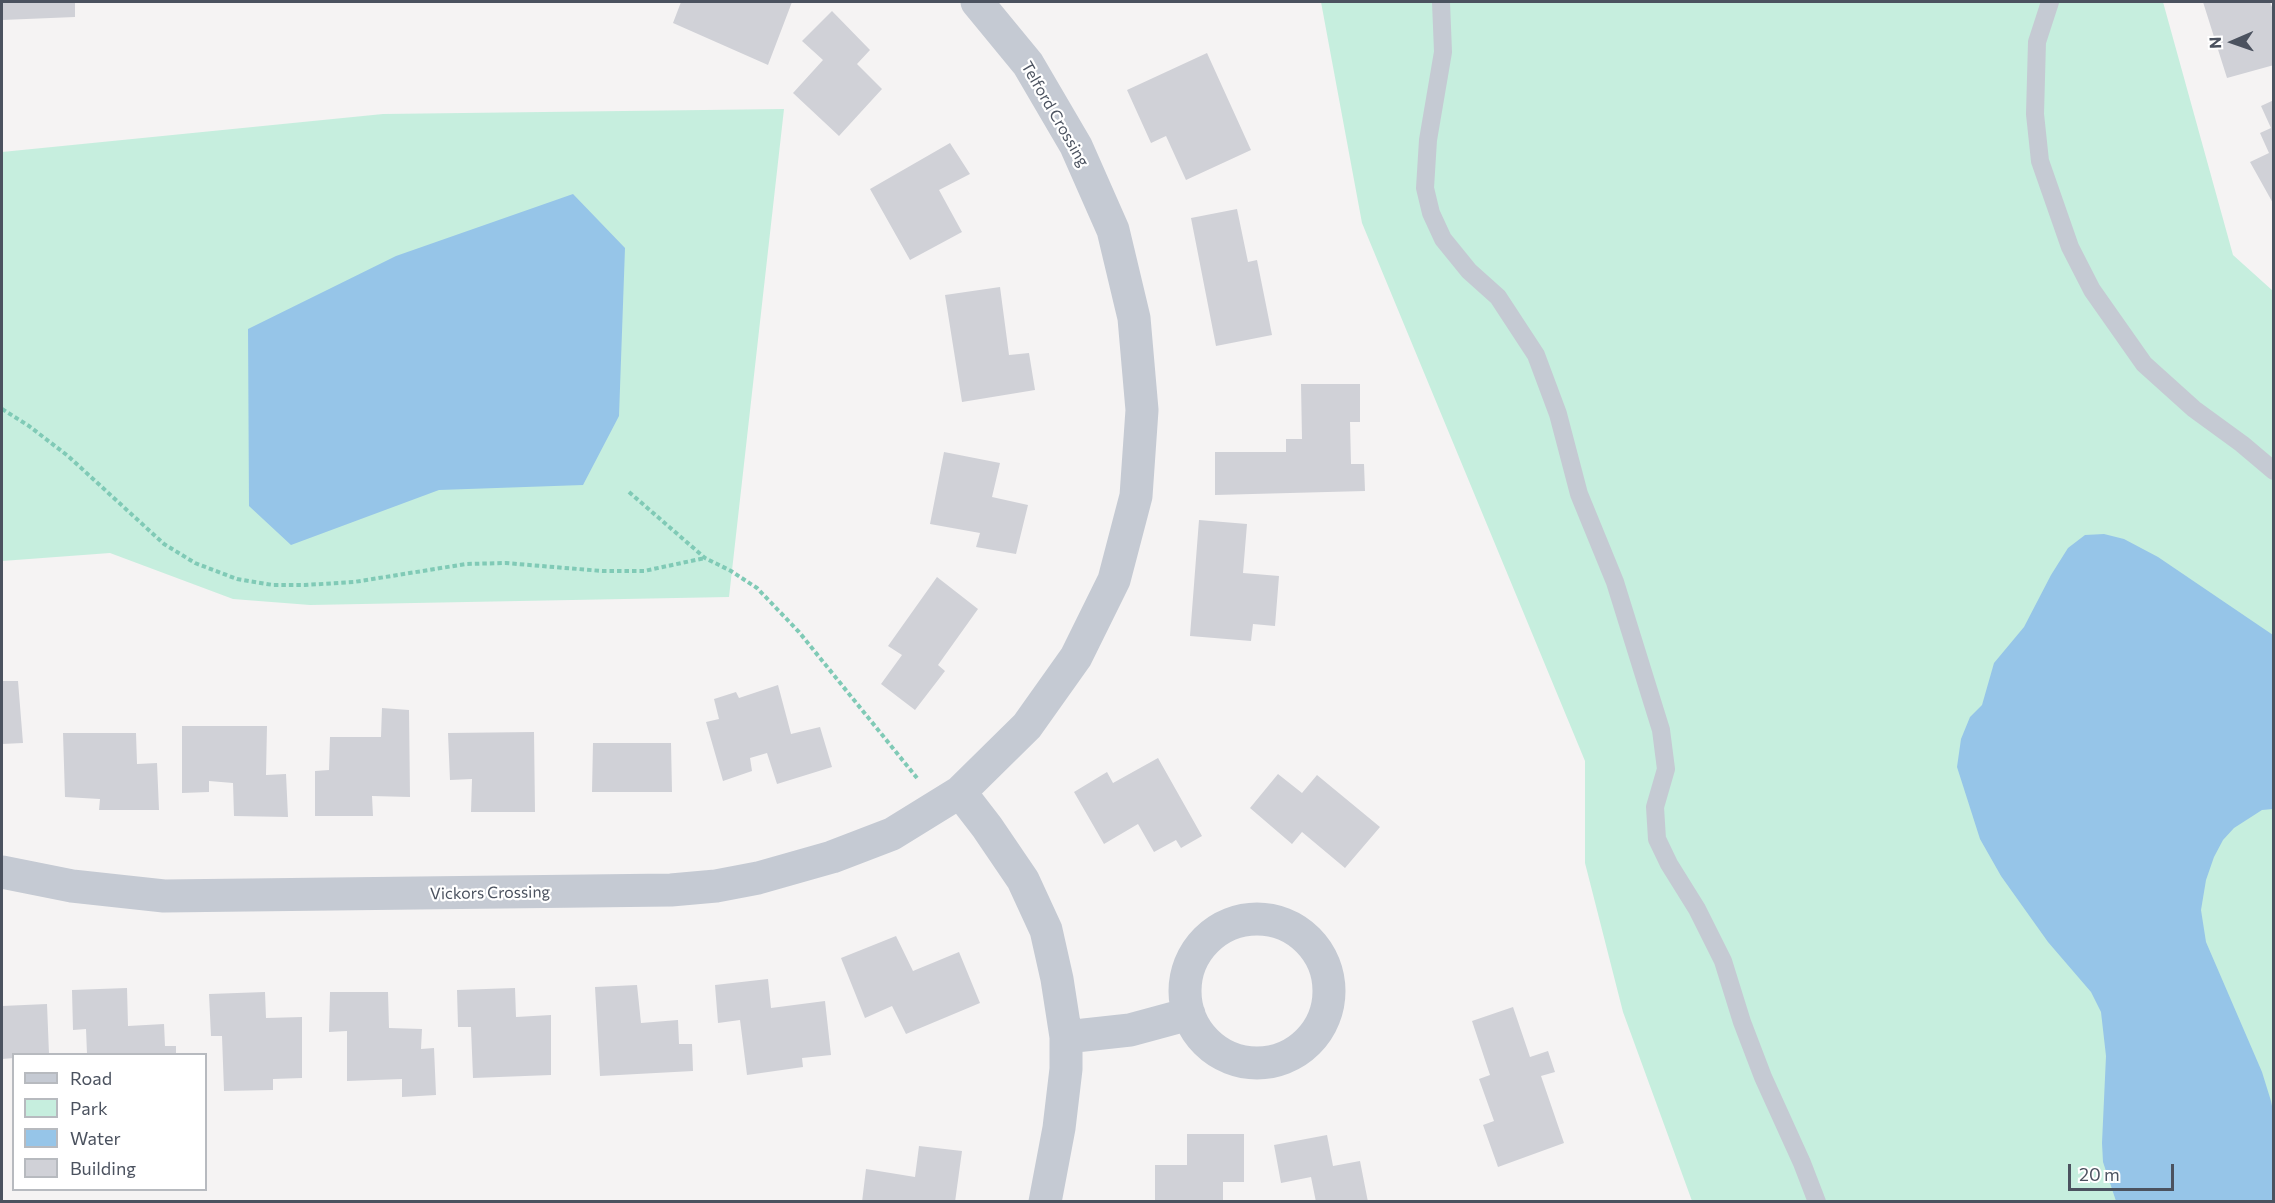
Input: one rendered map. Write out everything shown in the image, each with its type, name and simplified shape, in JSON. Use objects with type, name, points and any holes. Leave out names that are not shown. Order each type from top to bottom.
[{"type":"street","name":"Telford Crossing","points":[[949,799],[1027,726],[1076,657],[1114,580],[1136,496],[1142,410],[1134,318],[1113,230],[1077,146],[1028,64],[987,6]]},
{"type":"street","name":"Vickors Crossing","points":[[2,872],[72,886],[164,896],[671,890],[716,886],[758,878],[832,856],[892,834],[949,799]]},
{"type":"street","points":[[949,799],[987,826],[1023,880],[1046,930],[1057,979],[1066,1037],[1066,1069],[1059,1128],[1045,1202]]},
{"type":"street","points":[[1249,919],[1271,920],[1292,927],[1308,940],[1321,958],[1329,980],[1328,1004],[1320,1026],[1306,1045],[1286,1057],[1263,1063],[1239,1061],[1218,1051],[1200,1035],[1189,1014],[1185,993],[1187,972],[1196,952],[1210,935],[1228,924],[1249,919]]},
{"type":"street","points":[[1066,1037],[1130,1030],[1189,1014]]},
{"type":"lane","points":[[1441,2],[1443,52],[1428,140],[1425,188],[1431,213],[1443,239],[1469,271],[1498,297],[1536,355],[1558,414],[1579,494],[1615,582],[1661,730],[1666,770],[1655,807],[1657,839],[1669,864],[1697,909],[1723,961],[1742,1022],[1763,1077],[1817,1202]]},
{"type":"lane","points":[[2050,2],[2037,42],[2035,114],[2040,161],[2070,248],[2092,290],[2144,364],[2194,409],[2274,471]]},
{"type":"path","points":[[2,409],[29,426],[68,456],[164,544],[195,563],[237,579],[273,585],[354,582],[466,564],[506,562],[602,571],[644,571],[705,558]]},
{"type":"path","points":[[629,492],[705,558],[731,570],[757,588],[799,632],[904,760],[949,799]]},
{"type":"green space","points":[[1321,2],[2163,2],[2233,255],[2273,291],[2273,1201],[1692,1201],[1623,1012],[1585,863],[1585,761],[1362,223]]},
{"type":"green space","points":[[784,109],[729,597],[310,605],[233,599],[110,553],[2,561],[2,152],[383,114]]},
{"type":"water","points":[[573,194],[625,248],[619,416],[583,485],[439,490],[291,545],[249,506],[248,329],[396,256]]},
{"type":"water","points":[[2104,534],[2124,539],[2158,557],[2273,635],[2273,809],[2262,810],[2234,828],[2223,840],[2206,880],[2201,910],[2206,942],[2262,1072],[2271,1101],[2274,1116],[2273,1201],[2116,1201],[2103,1162],[2106,1056],[2101,1012],[2091,992],[2048,942],[2001,876],[1980,839],[1957,767],[1961,739],[1970,717],[1982,705],[1994,663],[2024,627],[2068,548],[2085,535]]},
{"type":"building","points":[[2,2],[75,2],[75,17],[2,20]]},
{"type":"building","points":[[681,2],[792,2],[768,65],[673,23]]},
{"type":"building","points":[[2203,2],[2270,2],[2274,12],[2274,65],[2227,78]]},
{"type":"building","points":[[832,11],[870,50],[857,64],[882,89],[839,136],[793,93],[823,60],[802,41]]},
{"type":"building","points":[[1207,53],[1251,150],[1186,180],[1166,136],[1151,143],[1127,90]]},
{"type":"building","points":[[2274,100],[2274,205],[2250,162],[2269,153],[2260,133],[2271,128],[2261,106]]},
{"type":"building","points":[[950,143],[970,174],[939,190],[962,232],[910,260],[870,189]]},
{"type":"building","points":[[1237,209],[1248,262],[1257,260],[1272,335],[1216,346],[1191,218]]},
{"type":"building","points":[[1000,287],[1009,355],[1029,353],[1035,390],[962,402],[945,295]]},
{"type":"building","points":[[1301,384],[1360,384],[1360,422],[1350,422],[1351,464],[1364,464],[1365,491],[1215,495],[1215,452],[1286,452],[1286,439],[1302,439]]},
{"type":"building","points":[[944,452],[1000,463],[992,497],[1028,505],[1016,554],[976,547],[980,533],[930,524]]},
{"type":"building","points":[[1199,520],[1247,524],[1243,573],[1279,576],[1275,626],[1253,624],[1251,641],[1190,636]]},
{"type":"building","points":[[937,577],[978,609],[938,665],[945,671],[915,710],[881,684],[902,655],[888,646]]},
{"type":"building","points":[[2,681],[18,681],[23,743],[2,744]]},
{"type":"building","points":[[778,685],[791,734],[820,727],[832,767],[777,784],[767,753],[750,758],[752,771],[723,781],[706,722],[719,719],[714,699],[736,692],[739,698]]},
{"type":"building","points":[[382,708],[409,710],[410,797],[372,796],[373,816],[315,816],[315,771],[329,770],[330,737],[381,737]]},
{"type":"building","points":[[182,726],[267,726],[266,775],[286,774],[288,817],[234,816],[233,783],[209,781],[209,792],[182,793]]},
{"type":"building","points":[[534,732],[535,812],[471,812],[472,779],[450,780],[448,733]]},
{"type":"building","points":[[63,733],[136,733],[137,764],[157,763],[159,810],[99,810],[100,799],[65,797]]},
{"type":"building","points":[[593,743],[671,743],[672,792],[592,792]]},
{"type":"building","points":[[1158,758],[1202,836],[1181,848],[1176,840],[1154,852],[1138,824],[1104,844],[1074,792],[1107,772],[1113,783]]},
{"type":"building","points":[[1278,774],[1302,793],[1317,775],[1380,827],[1345,868],[1302,832],[1292,844],[1250,808]]},
{"type":"building","points":[[896,936],[913,971],[959,952],[980,1003],[906,1034],[892,1006],[865,1018],[841,958]]},
{"type":"building","points":[[768,979],[771,1008],[825,1001],[831,1055],[802,1058],[803,1067],[747,1075],[740,1020],[718,1023],[715,985]]},
{"type":"building","points":[[637,985],[641,1023],[678,1020],[679,1044],[692,1044],[693,1071],[600,1076],[595,987]]},
{"type":"building","points":[[127,988],[128,1026],[164,1024],[165,1046],[176,1046],[176,1053],[87,1053],[86,1029],[73,1030],[72,990]]},
{"type":"building","points":[[515,988],[516,1017],[551,1015],[551,1075],[473,1078],[471,1027],[458,1027],[457,990]]},
{"type":"building","points":[[265,992],[266,1018],[302,1017],[302,1078],[273,1079],[273,1090],[224,1091],[222,1036],[211,1036],[209,994]]},
{"type":"building","points":[[330,992],[388,992],[389,1028],[422,1029],[421,1049],[434,1048],[436,1095],[402,1097],[402,1079],[347,1081],[347,1031],[329,1032]]},
{"type":"building","points":[[47,1004],[49,1053],[12,1053],[12,1058],[2,1059],[2,1006]]},
{"type":"building","points":[[1513,1007],[1530,1057],[1548,1051],[1555,1072],[1541,1076],[1564,1143],[1498,1167],[1483,1125],[1494,1121],[1479,1079],[1490,1075],[1472,1021]]},
{"type":"building","points":[[1187,1134],[1244,1134],[1244,1182],[1223,1182],[1223,1202],[1155,1202],[1155,1165],[1187,1165]]},
{"type":"building","points":[[1327,1135],[1333,1166],[1360,1161],[1368,1202],[1316,1202],[1311,1177],[1281,1183],[1274,1145]]},
{"type":"building","points":[[919,1146],[962,1151],[955,1202],[862,1202],[866,1169],[915,1177]]}]
